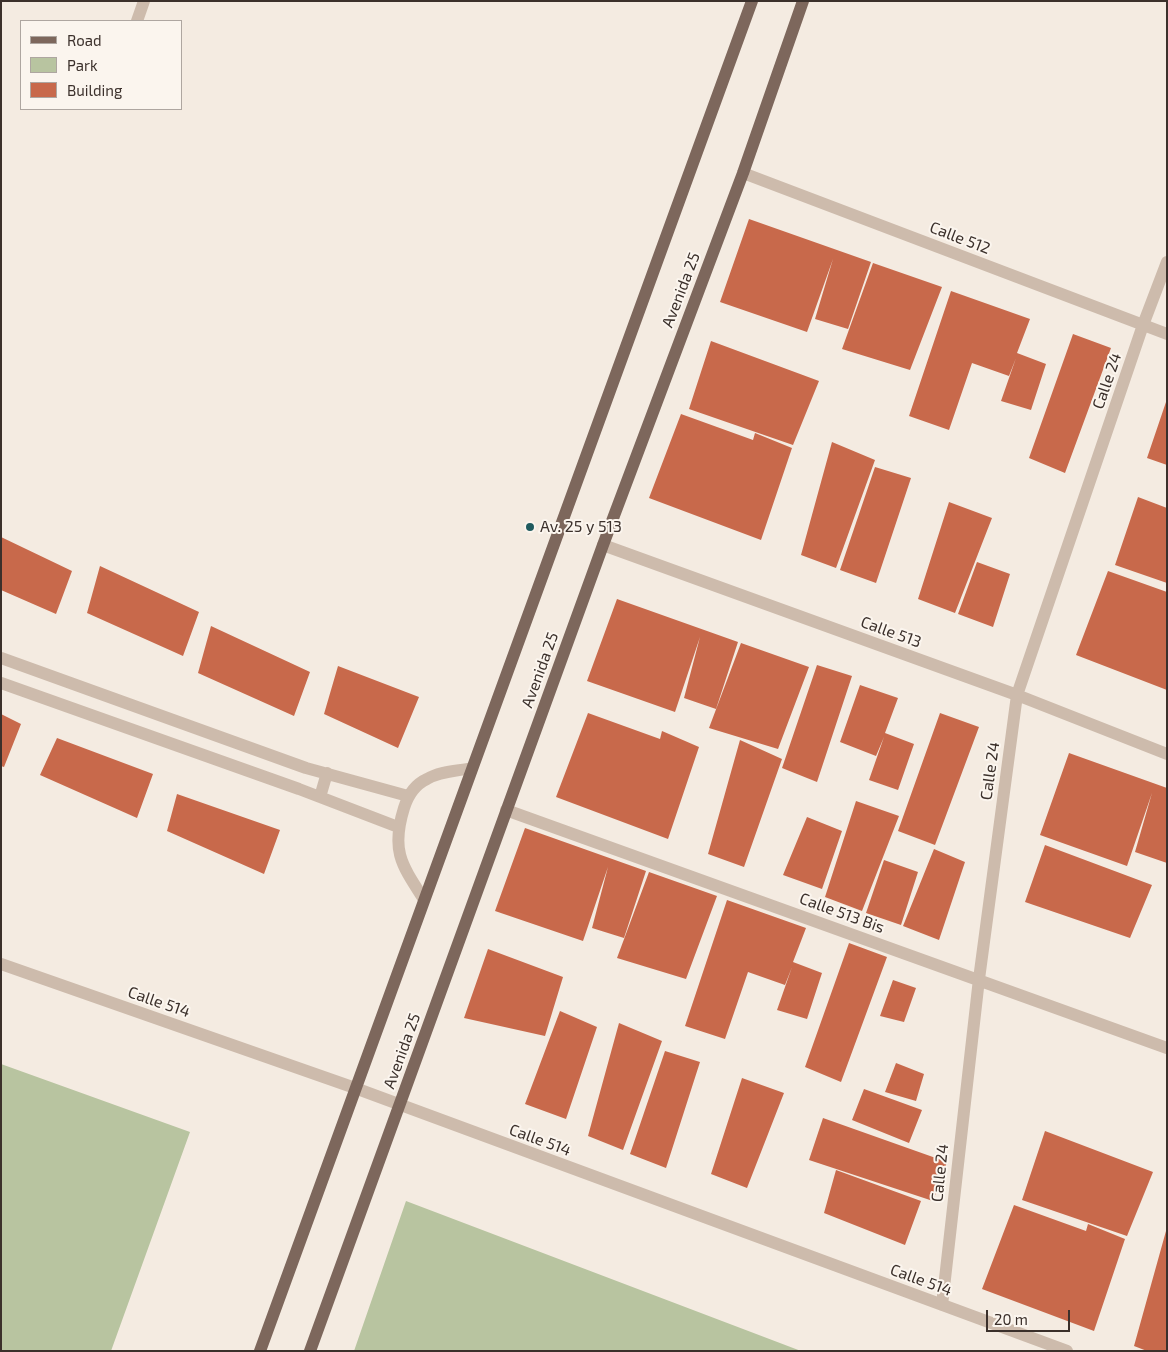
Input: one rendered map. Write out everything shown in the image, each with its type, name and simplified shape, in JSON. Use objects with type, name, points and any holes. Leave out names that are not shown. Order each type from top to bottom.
[{"type":"main road","name":"Avenida 25","points":[[260,1351],[752,1]]},
{"type":"main road","name":"Avenida 25","points":[[310,1351],[603,545],[743,173],[803,1]]},
{"type":"street","points":[[137,20],[144,1]]},
{"type":"street","name":"Calle 512","points":[[743,173],[1167,334]]},
{"type":"street","name":"Calle 24","points":[[942,1305],[978,979],[1017,695],[1143,325],[1167,262]]},
{"type":"street","name":"Calle 513","points":[[603,545],[1017,695],[1167,754]]},
{"type":"street","points":[[1,658],[306,768],[408,796]]},
{"type":"street","points":[[1,683],[227,763],[398,827]]},
{"type":"street","points":[[98,718],[105,695]]},
{"type":"street","points":[[227,763],[234,742]]},
{"type":"street","points":[[424,898],[406,872],[397,840],[398,827],[408,796],[415,787],[427,778],[472,768]]},
{"type":"street","points":[[320,797],[326,773]]},
{"type":"street","name":"Calle 513 Bis","points":[[506,810],[1167,1048]]},
{"type":"street","name":"Calle 514","points":[[1,964],[355,1088],[1067,1351]]},
{"type":"green space","points":[[1,1064],[190,1132],[111,1351],[1,1351]]},
{"type":"green space","points":[[406,1201],[801,1351],[354,1351]]},
{"type":"building","points":[[749,219],[871,262],[848,329],[815,319],[833,259],[807,332],[720,302]]},
{"type":"building","points":[[873,263],[942,287],[910,370],[842,349]]},
{"type":"building","points":[[951,291],[1030,319],[1017,353],[1046,364],[1031,410],[1001,401],[1016,358],[1009,376],[972,363],[949,430],[909,416]]},
{"type":"building","points":[[1073,334],[1111,348],[1065,473],[1029,458]]},
{"type":"building","points":[[711,341],[819,381],[793,445],[689,409]]},
{"type":"building","points":[[1167,402],[1167,465],[1147,458]]},
{"type":"building","points":[[681,414],[753,440],[755,433],[792,448],[761,540],[649,498]]},
{"type":"building","points":[[832,442],[875,460],[836,568],[801,555]]},
{"type":"building","points":[[875,467],[911,478],[876,583],[840,570]]},
{"type":"building","points":[[1138,497],[1167,508],[1167,583],[1115,565]]},
{"type":"building","points":[[949,502],[992,518],[955,613],[918,599]]},
{"type":"building","points":[[1,537],[72,571],[56,614],[1,590]]},
{"type":"building","points":[[977,562],[1010,574],[993,627],[958,614]]},
{"type":"building","points":[[100,566],[199,612],[183,656],[87,613]]},
{"type":"building","points":[[1108,571],[1167,592],[1167,690],[1076,655]]},
{"type":"building","points":[[617,599],[738,642],[716,709],[684,698],[700,637],[675,712],[587,681]]},
{"type":"building","points":[[211,626],[310,672],[294,716],[198,673]]},
{"type":"building","points":[[741,643],[809,667],[778,749],[709,728]]},
{"type":"building","points":[[817,665],[852,676],[817,782],[782,768]]},
{"type":"building","points":[[338,666],[419,697],[398,748],[324,714]]},
{"type":"building","points":[[860,685],[898,698],[885,733],[914,744],[898,790],[869,780],[884,737],[876,756],[840,742]]},
{"type":"building","points":[[588,713],[660,739],[662,731],[699,747],[668,839],[556,797]]},
{"type":"building","points":[[940,713],[979,727],[935,845],[898,831]]},
{"type":"building","points":[[1,714],[21,724],[4,767],[1,766]]},
{"type":"building","points":[[57,738],[153,774],[137,818],[40,775]]},
{"type":"building","points":[[740,740],[782,759],[744,867],[708,854]]},
{"type":"building","points":[[1069,753],[1167,788],[1167,863],[1135,852],[1152,793],[1127,866],[1040,835]]},
{"type":"building","points":[[177,794],[280,830],[264,874],[167,831]]},
{"type":"building","points":[[856,801],[899,816],[862,911],[825,897]]},
{"type":"building","points":[[807,817],[842,831],[822,889],[783,875]]},
{"type":"building","points":[[525,828],[646,871],[624,938],[592,928],[608,867],[583,941],[495,911]]},
{"type":"building","points":[[1045,845],[1152,885],[1130,938],[1025,902]]},
{"type":"building","points":[[934,849],[965,862],[939,940],[903,926]]},
{"type":"building","points":[[884,860],[918,872],[901,925],[866,913]]},
{"type":"building","points":[[649,872],[717,896],[686,979],[617,958]]},
{"type":"building","points":[[727,900],[806,928],[793,962],[822,973],[807,1019],[777,1010],[792,967],[785,985],[748,972],[725,1039],[685,1026]]},
{"type":"building","points":[[849,943],[887,957],[841,1082],[805,1067]]},
{"type":"building","points":[[488,949],[563,977],[545,1036],[464,1018]]},
{"type":"building","points":[[893,980],[916,988],[904,1022],[880,1016]]},
{"type":"building","points":[[560,1011],[597,1027],[566,1119],[525,1104]]},
{"type":"building","points":[[619,1023],[662,1041],[623,1150],[588,1136]]},
{"type":"building","points":[[665,1051],[700,1062],[666,1168],[630,1154]]},
{"type":"building","points":[[896,1063],[924,1074],[916,1101],[885,1092]]},
{"type":"building","points":[[742,1078],[784,1093],[747,1188],[711,1174]]},
{"type":"building","points":[[864,1089],[922,1110],[909,1143],[852,1120]]},
{"type":"building","points":[[823,1118],[947,1162],[933,1201],[809,1160]]},
{"type":"building","points":[[1045,1131],[1153,1172],[1127,1236],[1022,1200]]},
{"type":"building","points":[[836,1170],[921,1201],[905,1245],[824,1213]]},
{"type":"building","points":[[1014,1205],[1086,1231],[1088,1224],[1125,1239],[1094,1331],[982,1289]]},
{"type":"building","points":[[1166,1231],[1167,1351],[1147,1351],[1134,1346]]},
{"type":"place","name":"Av. 25 y 513","points":[[530,527]]}]
